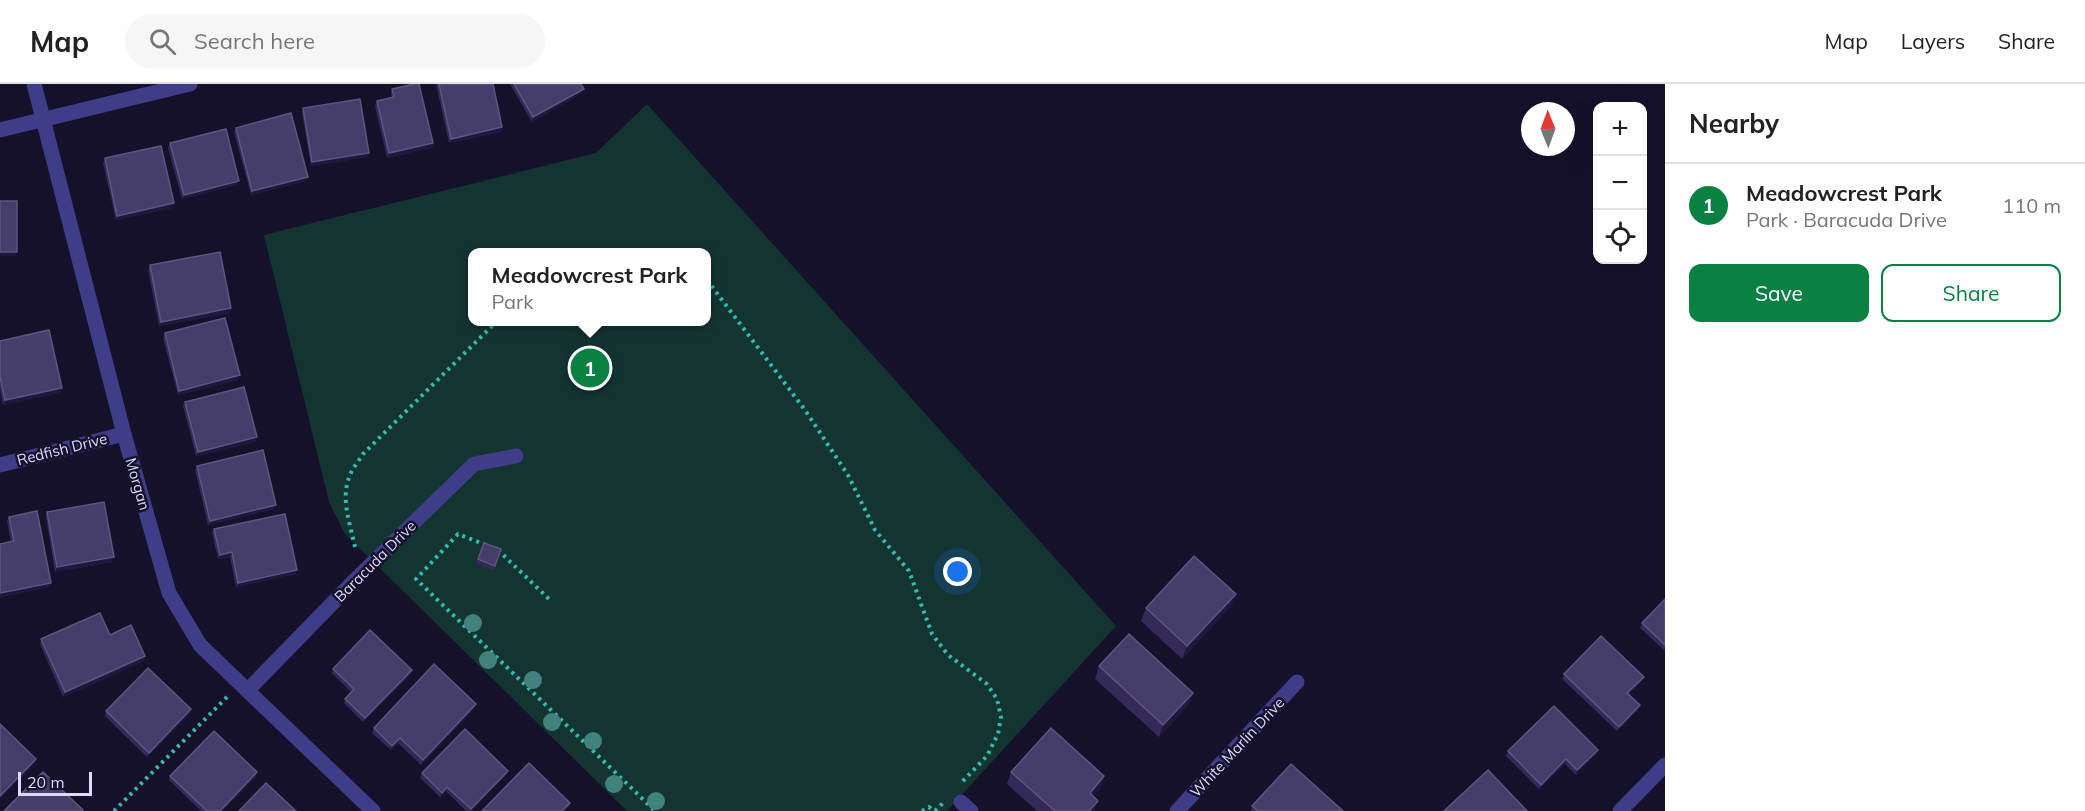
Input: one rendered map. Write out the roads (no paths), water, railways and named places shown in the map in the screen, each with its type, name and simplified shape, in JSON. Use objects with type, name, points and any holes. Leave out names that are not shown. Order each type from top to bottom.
[{"type":"street","name":"Morgan","points":[[34,84],[124,434],[169,592],[201,645],[373,811]]},
{"type":"street","points":[[0,130],[190,84]]},
{"type":"street","name":"Redfish Drive","points":[[0,465],[124,434]]},
{"type":"street","name":"Baracuda Drive","points":[[245,686],[474,464],[516,456]]},
{"type":"street","name":"White Marlin Drive","points":[[1177,811],[1297,682]]},
{"type":"street","points":[[1620,811],[1665,765]]},
{"type":"place","name":"Meadowcrest Park","points":[[590,368]]}]
